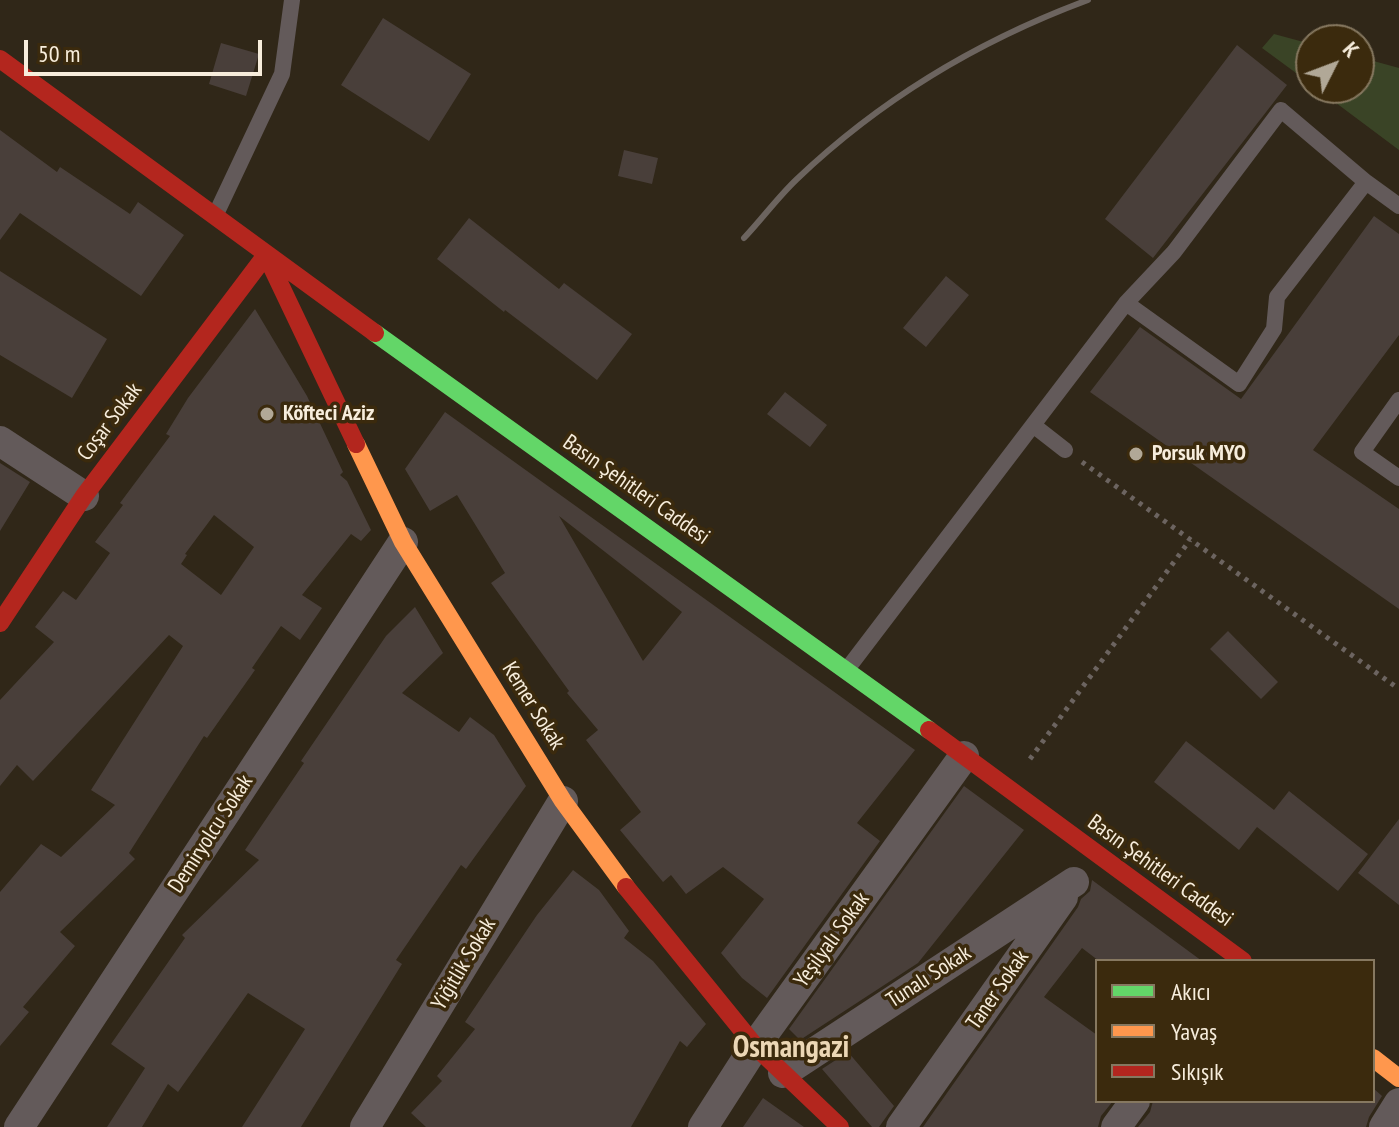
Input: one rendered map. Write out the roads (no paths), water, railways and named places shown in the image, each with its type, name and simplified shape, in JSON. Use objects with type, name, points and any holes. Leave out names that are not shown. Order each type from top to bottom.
[{"type":"main road","name":"Basın Şehitleri Caddesi","points":[[0,59],[266,255],[847,670],[1238,959]]},
{"type":"main road","name":"Coşar Sokak","points":[[0,623],[84,496],[266,255]]},
{"type":"main road","name":"Kemer Sokak","points":[[266,255],[403,542],[563,801],[646,914],[755,1046],[840,1127]]},
{"type":"main road","points":[[1375,1060],[1399,1078]]},
{"type":"street","points":[[0,441],[84,496]]},
{"type":"street","name":"Demiryolcu Sokak","points":[[19,1127],[403,542]]},
{"type":"street","name":"Yeşilyalı Sokak","points":[[703,1127],[755,1046],[964,756]]},
{"type":"street","name":"Yiğitlik Sokak","points":[[365,1127],[563,801]]},
{"type":"street","name":"Taner Sokak","points":[[901,1127],[1096,854]]},
{"type":"street","name":"Tunalı Sokak","points":[[783,1073],[1074,882]]},
{"type":"street","points":[[1116,1127],[1134,1103]]},
{"type":"street","points":[[1384,1127],[1399,1103]]},
{"type":"lane","points":[[215,218],[282,74],[292,0]]},
{"type":"lane","points":[[847,670],[1126,303],[1174,252],[1281,110],[1399,206]]},
{"type":"lane","points":[[1126,303],[1239,384],[1274,329],[1277,297],[1366,182]]},
{"type":"lane","points":[[1399,400],[1362,452],[1399,478]]},
{"type":"lane","points":[[1033,425],[1065,450]]},
{"type":"railway","points":[[744,238],[797,179],[829,150],[898,98],[971,53],[1088,0]]},
{"type":"place","name":"Köfteci Aziz","points":[[267,414]]},
{"type":"place","name":"Porsuk MYO","points":[[1136,454]]},
{"type":"district","name":"Osmangazi","points":[[791,1048]]}]
